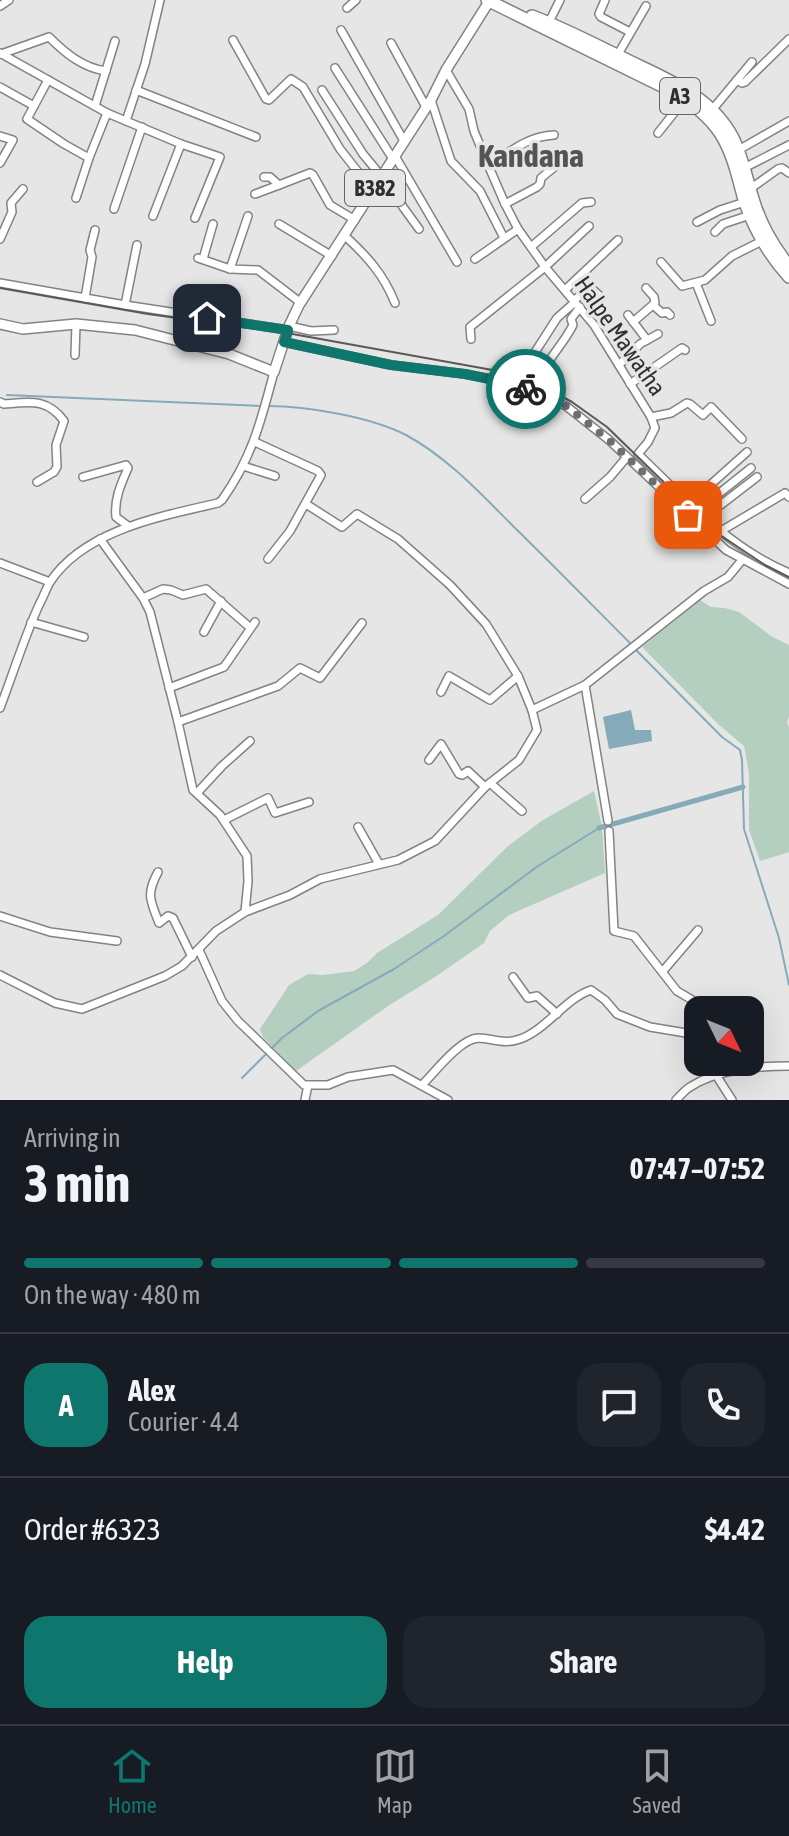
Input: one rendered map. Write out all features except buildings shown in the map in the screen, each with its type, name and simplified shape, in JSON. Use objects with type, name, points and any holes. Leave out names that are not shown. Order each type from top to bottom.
[{"type":"highway","name":"A3","points":[[491,0],[549,22],[690,91],[712,110],[728,130],[750,215],[768,252],[789,277]]},
{"type":"highway","name":"A3","points":[[491,0],[659,84],[702,112],[735,152],[744,168],[746,194],[788,264]]},
{"type":"main road","name":"B382","points":[[274,372],[289,328],[315,278],[345,236],[491,0]]},
{"type":"main road","points":[[0,324],[23,329],[76,324],[135,330],[229,354],[274,372]]},
{"type":"street","points":[[124,120],[145,64],[160,0]]},
{"type":"street","points":[[347,8],[356,0]]},
{"type":"street","points":[[549,22],[560,0]]},
{"type":"street","points":[[605,0],[599,14],[630,32]]},
{"type":"street","points":[[617,56],[646,6]]},
{"type":"street","points":[[341,30],[404,141]]},
{"type":"street","points":[[0,53],[49,37],[67,54],[93,69],[106,71]]},
{"type":"street","points":[[737,80],[745,82],[789,39]]},
{"type":"street","points":[[233,40],[266,99],[273,97],[291,79],[303,87],[340,149],[373,191]]},
{"type":"street","points":[[95,106],[115,41]]},
{"type":"street","points":[[391,43],[428,104],[451,161],[480,191],[504,238]]},
{"type":"street","points":[[0,53],[107,113],[232,162]]},
{"type":"street","points":[[712,110],[752,62]]},
{"type":"street","points":[[335,68],[457,262]]},
{"type":"street","name":"Halpe Mawatha","points":[[446,70],[469,109],[488,166],[518,229],[545,267],[594,325],[651,417],[655,428],[638,454]]},
{"type":"street","points":[[48,80],[27,119],[89,158]]},
{"type":"street","points":[[0,87],[34,106]]},
{"type":"street","points":[[136,90],[256,137]]},
{"type":"street","points":[[322,90],[363,154],[383,175],[419,229]]},
{"type":"street","points":[[658,133],[685,99]]},
{"type":"street","points":[[76,198],[107,113]]},
{"type":"street","points":[[735,152],[789,121]]},
{"type":"street","points":[[114,209],[142,127]]},
{"type":"street","points":[[488,166],[526,142],[540,136],[554,135]]},
{"type":"street","points":[[0,136],[13,140],[0,163]]},
{"type":"street","points":[[153,216],[181,144]]},
{"type":"street","points":[[744,168],[789,145]]},
{"type":"street","points":[[195,218],[220,157]]},
{"type":"street","points":[[505,204],[537,187],[541,178],[558,164]]},
{"type":"street","points":[[697,222],[746,194],[778,169],[789,173]]},
{"type":"street","points":[[255,194],[310,173],[330,205],[355,220]]},
{"type":"street","points":[[264,177],[270,177],[279,185]]},
{"type":"street","points":[[0,239],[12,212],[11,203],[23,189]]},
{"type":"street","points":[[531,247],[582,203],[591,202]]},
{"type":"street","points":[[715,232],[723,224],[750,215]]},
{"type":"street","points":[[230,269],[248,216]]},
{"type":"street","points":[[213,224],[200,258],[230,269],[258,270],[301,303]]},
{"type":"street","points":[[279,224],[332,256]]},
{"type":"street","points":[[471,339],[470,327],[545,267],[589,226]]},
{"type":"street","points":[[475,259],[518,229]]},
{"type":"street","points":[[85,298],[95,230]]},
{"type":"street","points":[[345,236],[380,273],[395,303]]},
{"type":"street","points":[[565,290],[618,240]]},
{"type":"street","points":[[661,262],[682,286],[705,280],[732,256],[762,241]]},
{"type":"street","points":[[125,305],[137,245]]},
{"type":"street","points":[[0,283],[125,305],[311,331],[334,330]]},
{"type":"street","points":[[696,283],[711,321]]},
{"type":"street","points":[[530,360],[557,318],[591,288],[601,297]]},
{"type":"street","points":[[646,288],[655,303],[630,318],[647,340]]},
{"type":"street","points":[[542,373],[550,356],[562,344],[573,325],[571,319],[576,303]]},
{"type":"street","points":[[653,305],[670,315]]},
{"type":"street","points":[[75,355],[76,324]]},
{"type":"street","points":[[619,365],[640,344],[658,334]]},
{"type":"street","points":[[284,342],[391,365],[453,372],[514,384],[566,406],[609,440],[726,550],[789,584]]},
{"type":"street","points":[[630,384],[682,348],[685,350]]},
{"type":"street","points":[[0,708],[31,622],[50,582],[76,555],[100,539],[128,526],[218,503],[255,442],[274,372]]},
{"type":"street","points":[[0,402],[45,404],[64,421],[56,445],[57,467],[37,482]]},
{"type":"street","points":[[651,417],[671,413],[687,403],[703,415],[711,407],[742,439]]},
{"type":"street","points":[[255,442],[321,475],[290,531],[268,559]]},
{"type":"street","points":[[690,503],[747,452]]},
{"type":"street","points":[[585,499],[638,454],[697,511],[766,563],[786,572],[789,561]]},
{"type":"street","points":[[83,477],[126,465],[128,468],[119,489],[115,512],[116,517],[128,526]]},
{"type":"street","points":[[243,466],[275,476]]},
{"type":"street","points":[[697,511],[751,468]]},
{"type":"street","points":[[705,517],[757,477]]},
{"type":"street","points":[[721,531],[785,493],[789,497]]},
{"type":"street","points":[[0,975],[55,1003],[82,1009],[165,976],[182,966],[216,931],[245,912],[290,895],[320,879],[398,860],[435,841],[488,785],[519,760],[537,730],[518,676],[486,624],[450,585],[398,539],[357,514],[342,527],[306,504]]},
{"type":"street","points":[[100,539],[150,612],[193,790],[220,815],[247,856],[245,912]]},
{"type":"street","points":[[532,710],[585,685],[704,591],[728,577],[742,560]]},
{"type":"street","points":[[0,563],[50,582]]},
{"type":"street","points":[[143,598],[163,589],[183,595],[206,589],[251,624],[224,667],[169,688]]},
{"type":"street","points":[[204,632],[221,601]]},
{"type":"street","points":[[31,622],[84,637]]},
{"type":"street","points":[[178,722],[278,686],[300,668],[320,678],[362,623]]},
{"type":"street","points":[[441,692],[449,676],[490,700],[518,676]]},
{"type":"street","points":[[585,685],[608,821]]},
{"type":"street","points":[[197,793],[250,741]]},
{"type":"street","points":[[429,760],[441,744],[459,774],[468,771],[522,811]]},
{"type":"street","points":[[224,820],[268,798],[275,813],[309,802]]},
{"type":"street","points":[[358,827],[379,864]]},
{"type":"street","points":[[609,831],[614,931],[634,936],[677,991],[685,996]]},
{"type":"street","points":[[158,872],[151,886],[152,905],[159,923],[168,916],[173,918],[192,957]]},
{"type":"street","points":[[0,916],[50,932],[117,941]]},
{"type":"street","points":[[663,971],[698,930]]},
{"type":"street","points":[[199,950],[222,1001],[238,1021],[304,1085],[328,1085],[348,1077],[393,1070],[448,1100]]},
{"type":"street","points":[[513,977],[528,998],[537,996],[557,1014]]},
{"type":"street","points":[[422,1085],[454,1050],[469,1040],[522,1039],[581,993],[591,990],[617,1014],[650,1027],[684,1033]]},
{"type":"street","points":[[764,1068],[789,1066]]},
{"type":"street","points":[[676,1100],[689,1087],[714,1076]]},
{"type":"street","points":[[717,1076],[732,1100]]},
{"type":"street","points":[[305,1100],[308,1085]]},
{"type":"green space","points":[[700,600],[711,607],[739,612],[771,636],[789,645],[789,852],[760,861],[749,830],[749,773],[744,746],[642,647]]},
{"type":"green space","points":[[594,791],[602,827],[605,873],[509,915],[490,931],[484,943],[296,1071],[263,1037],[260,1029],[289,985],[308,974],[354,971],[367,963],[377,953],[438,915],[508,846],[543,820]]},
{"type":"water","points":[[631,710],[635,730],[651,730],[652,741],[609,749],[603,717]]},
{"type":"waterway","points":[[7,395],[262,406]]},
{"type":"waterway","points":[[268,406],[320,410],[357,418],[392,429],[421,444],[476,489],[631,644]]},
{"type":"waterway","points":[[635,649],[722,737],[740,750],[744,829],[779,938],[789,985]]},
{"type":"waterway","points":[[599,828],[743,787]]},
{"type":"waterway","points":[[242,1078],[282,1038],[318,1011],[394,969],[538,866],[599,828]]},
{"type":"railway","points":[[0,288],[148,314],[287,333],[498,371],[537,383],[572,402],[607,427],[714,531],[789,577]]},
{"type":"way so far","points":[[526,389],[566,406],[609,440],[688,515]]},
{"type":"district","name":"Kandana","points":[[531,156]]},
{"type":"route","points":[[207,318],[288,330],[284,342],[391,365],[465,374],[526,389]]}]
